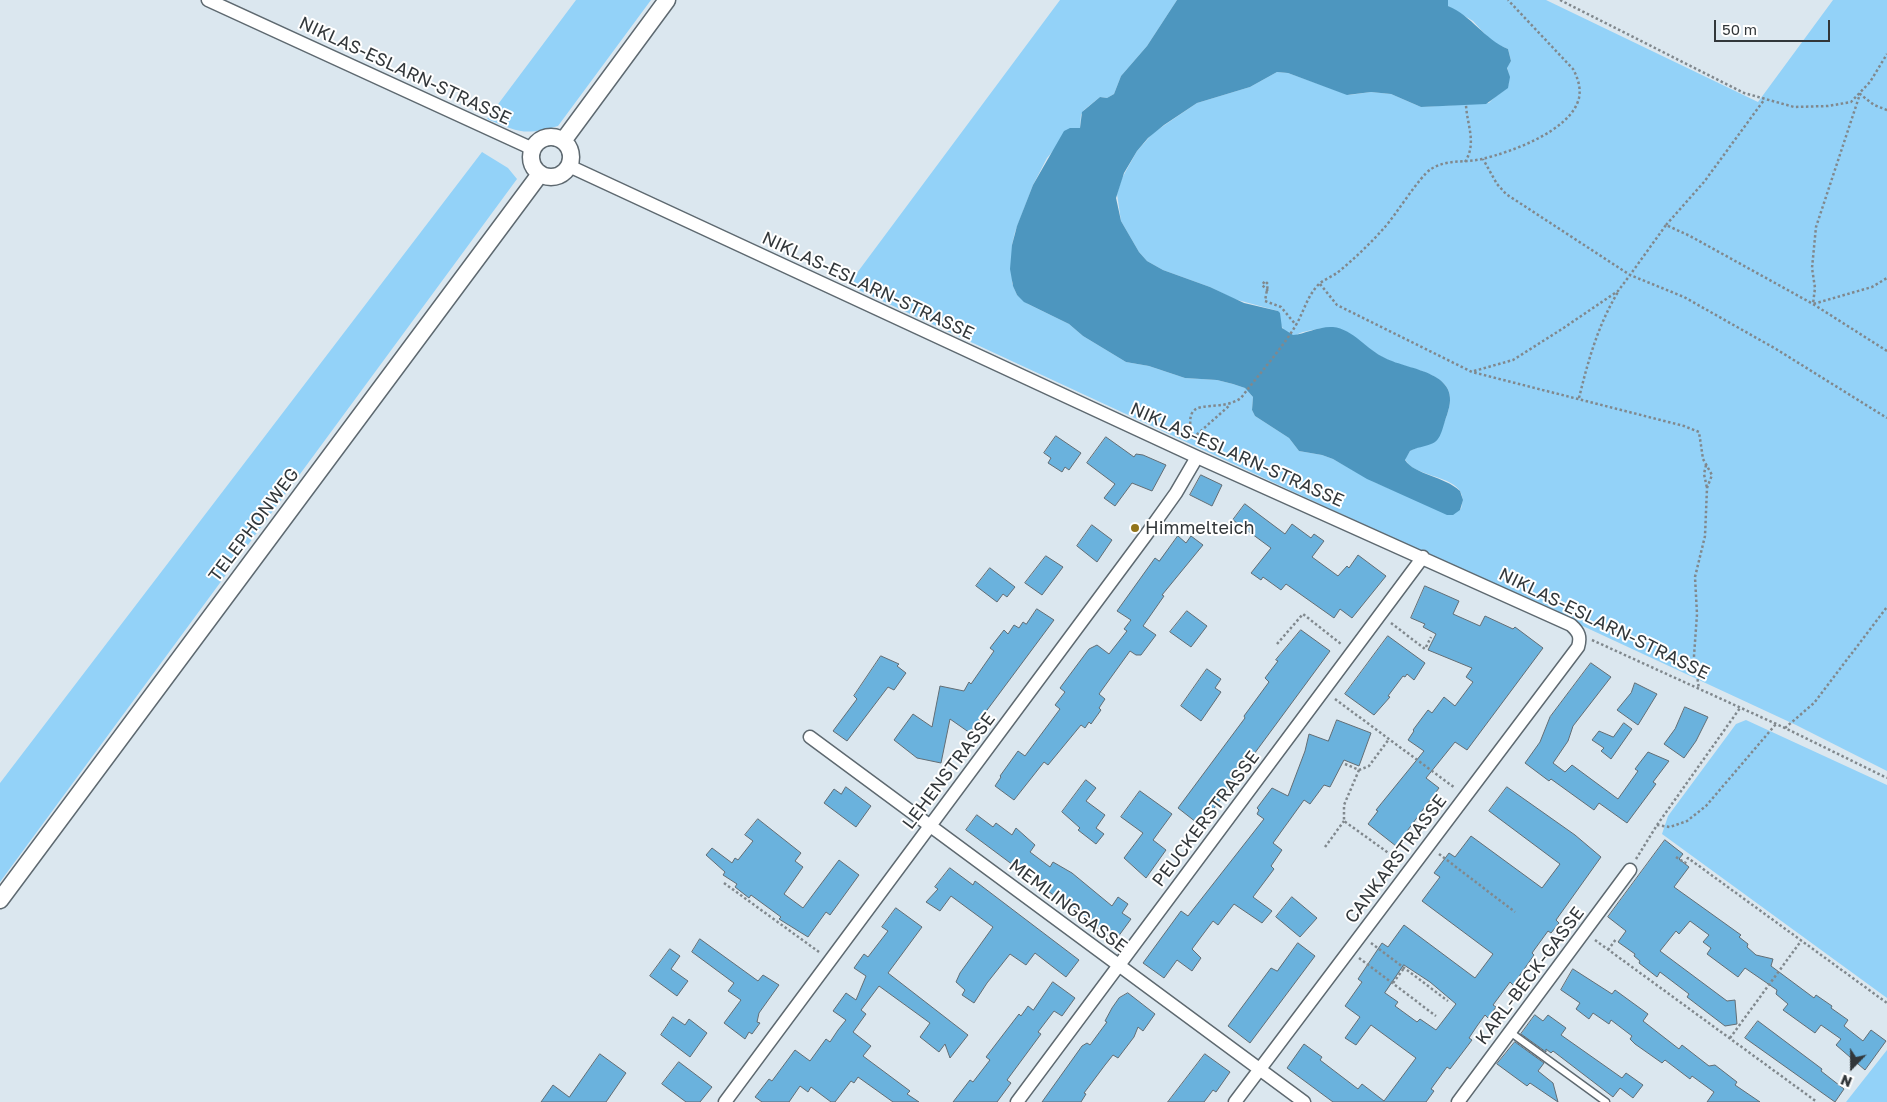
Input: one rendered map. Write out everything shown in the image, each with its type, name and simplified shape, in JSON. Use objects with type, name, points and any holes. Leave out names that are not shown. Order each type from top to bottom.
[{"type":"street","name":"NIKLAS-ESLARN-STRASSE","points":[[208,0],[532,149]]},
{"type":"street","points":[[562,141],[667,0]]},
{"type":"street","points":[[549,137],[562,141],[570,153],[569,166],[559,175],[553,177],[540,174],[532,163],[532,149],[542,139],[549,137]]},
{"type":"street","name":"NIKLAS-ESLARN-STRASSE","points":[[569,166],[1197,457],[1572,625],[1579,635]]},
{"type":"street","name":"TELEPHONWEG","points":[[0,900],[540,174]]},
{"type":"street","name":"LEHENSTRASSE","points":[[725,1102],[1146,535],[1176,493],[1197,457]]},
{"type":"street","name":"PEUCKERSTRASSE","points":[[1017,1102],[1423,557]]},
{"type":"street","name":"CANKARSTRASSE","points":[[1235,1102],[1578,647],[1579,635]]},
{"type":"street","name":"MEMLINGGASSE","points":[[810,737],[1304,1102]]},
{"type":"street","name":"KARL-BECK-GASSE","points":[[1458,1102],[1630,870]]},
{"type":"lane","points":[[1510,1032],[1606,1102]]},
{"type":"path","points":[[1192,438],[1231,404],[1241,398],[1296,325],[1308,297],[1319,284],[1358,256],[1385,227],[1429,170],[1446,161],[1465,162],[1483,159],[1529,144],[1567,117],[1579,99],[1578,80],[1573,69],[1508,0]]},
{"type":"path","points":[[1560,0],[1744,93],[1794,107],[1828,106],[1851,102],[1860,94],[1887,54]]},
{"type":"path","points":[[1860,94],[1874,105],[1887,110]]},
{"type":"path","points":[[1813,304],[1815,288],[1812,268],[1816,227],[1860,94]]},
{"type":"path","points":[[1579,398],[1590,353],[1607,310],[1618,291],[1666,225],[1704,182],[1764,100]]},
{"type":"path","points":[[1465,162],[1470,154],[1472,127],[1467,120],[1466,105]]},
{"type":"path","points":[[1483,159],[1497,184],[1506,194],[1630,275],[1684,297],[1776,350],[1887,418]]},
{"type":"path","points":[[1666,225],[1690,236],[1813,304],[1887,351]]},
{"type":"path","points":[[1813,304],[1872,287],[1887,278]]},
{"type":"path","points":[[1319,284],[1337,305],[1472,372],[1579,398],[1684,426],[1699,432],[1706,464],[1712,475],[1707,488]]},
{"type":"path","points":[[1268,291],[1265,301],[1281,307],[1296,325]]},
{"type":"path","points":[[1472,372],[1513,360],[1618,291]]},
{"type":"path","points":[[1197,457],[1189,424],[1193,411],[1199,407],[1231,404]]},
{"type":"path","points":[[1700,690],[1694,656],[1695,577],[1705,536],[1707,488],[1704,474],[1706,464]]},
{"type":"path","points":[[1785,728],[1814,703],[1887,607]]},
{"type":"path","points":[[1277,644],[1303,614],[1352,653]]},
{"type":"path","points":[[1380,615],[1425,649],[1431,637]]},
{"type":"path","name":"NIKLAS-ESLARN-STRASSE","points":[[1579,635],[1785,728],[1887,778]]},
{"type":"path","points":[[1324,690],[1465,796]]},
{"type":"path","points":[[1630,870],[1657,825],[1740,708]]},
{"type":"path","points":[[1657,825],[1670,827],[1687,821],[1706,806],[1776,724]]},
{"type":"path","points":[[1325,847],[1344,820],[1344,805],[1359,770],[1369,766],[1389,739]]},
{"type":"path","points":[[1345,764],[1359,770]]},
{"type":"path","points":[[1344,820],[1410,869]]},
{"type":"path","points":[[1428,845],[1515,912]]},
{"type":"path","points":[[1676,857],[1685,862],[1688,858],[1887,1003]]},
{"type":"path","points":[[724,883],[830,960]]},
{"type":"path","points":[[1584,932],[1817,1102]]},
{"type":"path","points":[[1361,935],[1448,1001]]},
{"type":"path","points":[[1608,950],[1616,939]]},
{"type":"path","points":[[1730,1038],[1801,940]]},
{"type":"path","points":[[1349,950],[1436,1016]]},
{"type":"path","points":[[1393,983],[1404,968]]},
{"type":"shaded area","points":[[576,0],[651,0],[558,126],[529,132],[514,130],[487,119]]},
{"type":"shaded area","points":[[1060,0],[1177,0],[1147,46],[1121,76],[1114,94],[1107,98],[1100,97],[1084,110],[1081,115],[1080,128],[1072,128],[1047,158],[1033,185],[1012,245],[1012,283],[1017,295],[1028,304],[1069,324],[1083,336],[1126,362],[1149,366],[1185,378],[1217,380],[1245,388],[1253,397],[1252,410],[1255,416],[1289,438],[1299,451],[1333,459],[1374,482],[1451,515],[1461,509],[1462,497],[1459,489],[1451,483],[1411,466],[1405,459],[1410,451],[1437,438],[1447,415],[1450,400],[1448,389],[1441,381],[1431,375],[1384,358],[1345,332],[1328,328],[1303,332],[1295,336],[1284,330],[1278,311],[1234,299],[1210,287],[1163,270],[1147,261],[1139,252],[1121,221],[1117,194],[1122,178],[1137,151],[1153,133],[1197,103],[1250,87],[1277,72],[1288,73],[1349,95],[1371,92],[1391,94],[1421,107],[1489,103],[1508,86],[1509,75],[1507,67],[1511,61],[1508,49],[1492,42],[1473,21],[1448,6],[1448,0],[1546,0],[1758,102],[1833,0],[1887,0],[1887,771],[1796,725],[848,285]]},
{"type":"shaded area","points":[[1177,0],[1448,0],[1448,6],[1508,49],[1511,61],[1507,68],[1510,77],[1508,88],[1486,104],[1421,107],[1391,94],[1371,92],[1347,95],[1288,73],[1277,72],[1250,87],[1197,103],[1164,125],[1148,138],[1137,151],[1124,173],[1116,198],[1121,221],[1139,252],[1147,261],[1163,270],[1210,287],[1244,303],[1278,311],[1282,328],[1293,335],[1323,328],[1333,327],[1340,329],[1385,358],[1420,370],[1441,381],[1448,389],[1450,400],[1440,436],[1435,442],[1410,451],[1405,460],[1416,469],[1446,482],[1460,491],[1463,500],[1460,510],[1453,515],[1447,515],[1367,479],[1333,459],[1299,451],[1289,438],[1255,416],[1252,410],[1253,397],[1245,388],[1217,380],[1185,378],[1149,366],[1126,362],[1083,336],[1069,324],[1024,302],[1017,295],[1013,286],[1010,269],[1012,245],[1017,226],[1033,185],[1064,131],[1070,128],[1080,128],[1082,112],[1100,97],[1107,98],[1114,94],[1121,76],[1147,46]]},
{"type":"shaded area","points":[[482,152],[508,168],[517,179],[0,882],[0,783]]},
{"type":"shaded area","points":[[1746,720],[1887,785],[1887,998],[1662,834],[1668,816],[1736,724]]},
{"type":"shaded area","points":[[1887,1050],[1887,1102],[1846,1102]]},
{"type":"building","points":[[1056,436],[1081,453],[1069,470],[1065,467],[1062,472],[1048,463],[1051,458],[1044,453]]},
{"type":"building","points":[[1106,437],[1134,457],[1136,454],[1143,455],[1166,465],[1152,491],[1132,483],[1115,506],[1104,498],[1115,484],[1087,463]]},
{"type":"building","points":[[1201,475],[1222,485],[1212,506],[1190,495]]},
{"type":"building","points":[[1245,504],[1285,534],[1292,524],[1311,538],[1314,534],[1324,541],[1312,557],[1338,576],[1347,566],[1349,568],[1358,555],[1386,576],[1352,618],[1340,609],[1334,618],[1286,584],[1281,590],[1263,577],[1261,580],[1251,573],[1271,548],[1233,520]]},
{"type":"building","points":[[1092,525],[1112,540],[1097,562],[1077,546]]},
{"type":"building","points":[[1178,536],[1186,543],[1191,536],[1203,545],[1162,595],[1164,596],[1143,626],[1156,635],[1141,655],[1136,655],[1130,651],[1099,694],[1105,699],[1099,708],[1101,710],[1091,724],[1089,722],[1085,728],[1081,725],[1048,765],[1044,762],[1014,800],[995,786],[1000,776],[1018,751],[1025,756],[1060,709],[1055,705],[1065,692],[1060,688],[1089,649],[1097,645],[1109,654],[1127,631],[1124,629],[1131,620],[1117,611],[1155,558],[1159,561]]},
{"type":"building","points":[[1046,556],[1063,567],[1042,595],[1025,583]]},
{"type":"building","points":[[990,568],[1015,587],[1007,597],[1003,594],[997,602],[976,586]]},
{"type":"building","points":[[1425,586],[1459,601],[1453,614],[1480,626],[1485,616],[1513,629],[1515,627],[1543,648],[1467,750],[1455,742],[1426,778],[1439,788],[1396,846],[1368,824],[1378,811],[1376,810],[1424,751],[1408,740],[1413,730],[1428,710],[1432,713],[1444,697],[1455,706],[1473,682],[1466,677],[1472,668],[1428,650],[1436,634],[1423,627],[1425,624],[1411,618]]},
{"type":"building","points":[[1037,609],[1054,620],[970,733],[950,719],[941,763],[917,758],[894,740],[913,714],[932,727],[940,686],[964,691],[994,651],[990,648],[1004,630],[1008,634],[1014,625],[1019,628],[1023,622],[1026,624]]},
{"type":"building","points":[[1187,611],[1207,626],[1191,647],[1170,632]]},
{"type":"building","points":[[1301,630],[1330,651],[1201,826],[1178,808],[1245,718],[1244,716],[1269,682],[1265,678],[1278,661],[1276,660]]},
{"type":"building","points":[[1388,636],[1425,663],[1414,680],[1407,674],[1405,677],[1403,676],[1388,696],[1390,697],[1374,715],[1345,694]]},
{"type":"building","points":[[881,656],[899,664],[897,666],[906,673],[894,690],[888,687],[847,741],[833,731],[857,699],[854,696]]},
{"type":"building","points":[[1591,663],[1611,677],[1573,726],[1568,741],[1553,763],[1565,772],[1572,765],[1618,799],[1638,771],[1635,769],[1648,752],[1669,761],[1653,782],[1656,784],[1627,823],[1599,803],[1594,810],[1525,763],[1540,742],[1550,717]]},
{"type":"building","points":[[1207,669],[1221,679],[1215,688],[1221,692],[1201,721],[1181,706]]},
{"type":"building","points":[[1635,683],[1657,694],[1638,725],[1617,710],[1631,693]]},
{"type":"building","points":[[1685,707],[1708,717],[1696,741],[1684,758],[1664,744],[1675,729]]},
{"type":"building","points":[[1337,720],[1371,733],[1359,766],[1344,760],[1330,787],[1324,785],[1310,804],[1304,800],[1273,843],[1282,850],[1271,866],[1274,869],[1253,897],[1272,911],[1262,923],[1234,904],[1218,925],[1213,921],[1192,949],[1201,958],[1192,971],[1177,960],[1164,978],[1143,963],[1181,911],[1188,916],[1264,819],[1257,814],[1259,810],[1257,808],[1272,788],[1288,796],[1305,751],[1309,734],[1328,741]]},
{"type":"building","points":[[1624,723],[1632,729],[1611,759],[1601,751],[1604,748],[1592,740],[1599,731],[1613,737]]},
{"type":"building","points":[[1086,780],[1096,788],[1086,801],[1105,815],[1096,828],[1104,834],[1096,844],[1078,830],[1080,828],[1062,812]]},
{"type":"building","points":[[846,787],[871,806],[856,827],[824,803],[834,789],[841,794]]},
{"type":"building","points":[[1507,787],[1575,835],[1601,857],[1556,920],[1559,923],[1551,933],[1548,931],[1513,985],[1510,982],[1493,1005],[1496,1007],[1488,1018],[1485,1015],[1469,1038],[1472,1040],[1450,1069],[1447,1067],[1431,1089],[1434,1091],[1426,1102],[1333,1102],[1287,1068],[1304,1044],[1322,1057],[1320,1060],[1358,1089],[1362,1084],[1384,1101],[1416,1058],[1371,1025],[1356,1045],[1345,1038],[1360,1017],[1345,1006],[1362,982],[1358,979],[1382,943],[1388,947],[1404,925],[1475,978],[1493,954],[1422,901],[1440,877],[1434,873],[1449,853],[1455,857],[1471,836],[1542,888],[1560,864],[1489,811]],"holes":[[[1404,965],[1430,982],[1456,1004],[1436,1030],[1420,1019],[1417,1022],[1395,1006],[1398,1002],[1385,993]]]},
{"type":"building","points":[[1140,791],[1172,814],[1153,840],[1166,850],[1146,878],[1124,858],[1143,833],[1121,817]]},
{"type":"building","points":[[977,815],[993,827],[996,823],[1012,835],[1016,828],[1035,845],[1030,852],[1050,867],[1053,862],[1072,873],[1112,906],[1118,897],[1128,904],[1122,913],[1131,919],[1115,941],[966,830]]},
{"type":"building","points":[[758,819],[801,853],[795,861],[803,867],[784,894],[803,908],[839,860],[859,875],[830,915],[826,912],[808,937],[779,919],[781,917],[751,895],[749,898],[735,887],[737,884],[723,875],[725,872],[706,855],[712,848],[732,863],[735,858],[738,860],[753,841],[745,835]]},
{"type":"building","points":[[1665,840],[1683,854],[1679,859],[1689,867],[1674,887],[1741,935],[1739,937],[1748,944],[1747,947],[1756,955],[1773,959],[1771,966],[1814,998],[1816,995],[1832,1006],[1831,1008],[1848,1020],[1844,1026],[1863,1041],[1871,1030],[1886,1041],[1865,1070],[1836,1045],[1841,1039],[1821,1025],[1815,1033],[1783,1010],[1788,1004],[1776,994],[1777,990],[1745,968],[1738,977],[1707,954],[1711,948],[1703,942],[1709,935],[1690,921],[1679,934],[1676,931],[1660,951],[1727,1001],[1735,1000],[1737,1024],[1725,1026],[1687,997],[1689,994],[1660,972],[1657,977],[1639,963],[1640,961],[1634,956],[1635,954],[1618,942],[1626,931],[1608,917]]},
{"type":"building","points":[[950,868],[973,885],[975,881],[1079,960],[1066,977],[1035,953],[1026,965],[1010,954],[974,1003],[962,995],[965,990],[956,982],[960,973],[993,927],[951,896],[940,911],[926,902],[938,889],[935,887]]},
{"type":"building","points":[[1292,897],[1317,918],[1300,937],[1276,917]]},
{"type":"building","points":[[896,908],[922,927],[888,973],[968,1035],[950,1058],[945,1044],[939,1052],[920,1037],[930,1023],[879,986],[861,1010],[866,1014],[853,1032],[871,1046],[863,1056],[910,1091],[907,1094],[919,1102],[893,1102],[858,1077],[854,1083],[851,1081],[835,1102],[831,1102],[811,1087],[808,1092],[800,1086],[789,1102],[762,1102],[755,1097],[769,1079],[772,1081],[795,1050],[810,1061],[826,1039],[830,1042],[846,1020],[833,1011],[846,993],[856,1000],[866,976],[854,968],[864,954],[868,957],[888,931],[882,927]]},
{"type":"building","points":[[700,939],[758,981],[763,975],[779,985],[759,1013],[757,1022],[760,1023],[752,1034],[749,1032],[745,1039],[724,1023],[741,1000],[728,991],[734,983],[692,952]]},
{"type":"building","points":[[1298,943],[1315,956],[1250,1043],[1228,1026],[1271,968],[1277,971]]},
{"type":"building","points":[[670,949],[680,956],[671,969],[688,981],[677,996],[650,976]]},
{"type":"building","points":[[1573,969],[1612,994],[1615,990],[1648,1014],[1643,1021],[1679,1049],[1682,1045],[1709,1066],[1715,1065],[1737,1082],[1735,1085],[1760,1102],[1707,1102],[1714,1092],[1692,1076],[1690,1079],[1665,1060],[1662,1063],[1635,1044],[1630,1039],[1632,1036],[1611,1020],[1609,1024],[1593,1013],[1589,1019],[1576,1009],[1580,1003],[1561,990]]},
{"type":"building","points":[[1053,982],[1075,998],[1062,1016],[1054,1011],[1038,1032],[1041,1034],[1007,1080],[1011,1083],[997,1102],[953,1102],[970,1080],[973,1082],[990,1060],[986,1057],[1019,1014],[1021,1016],[1028,1006],[1033,1010]]},
{"type":"building","points":[[1128,993],[1155,1014],[1143,1031],[1138,1027],[1134,1037],[1118,1058],[1113,1055],[1084,1093],[1086,1094],[1081,1102],[1042,1102],[1082,1046],[1087,1043],[1090,1045],[1107,1022],[1105,1021],[1119,998]]},
{"type":"building","points":[[1535,1015],[1543,1021],[1548,1015],[1566,1028],[1561,1035],[1622,1078],[1626,1073],[1643,1085],[1633,1098],[1620,1088],[1613,1097],[1553,1051],[1551,1053],[1546,1049],[1546,1052],[1521,1034]]},
{"type":"building","points":[[673,1017],[685,1025],[689,1019],[707,1033],[690,1057],[661,1035]]},
{"type":"building","points":[[1758,1021],[1822,1069],[1821,1071],[1844,1089],[1835,1102],[1745,1038]]},
{"type":"building","points":[[1515,1042],[1544,1063],[1538,1071],[1553,1083],[1558,1102],[1530,1083],[1527,1086],[1497,1064]]},
{"type":"building","points":[[600,1054],[626,1073],[606,1102],[541,1102],[553,1085],[569,1097]]},
{"type":"building","points":[[1205,1054],[1230,1072],[1216,1092],[1213,1090],[1204,1102],[1168,1102]]},
{"type":"building","points":[[679,1062],[712,1087],[700,1102],[686,1102],[662,1084]]},
{"type":"place","name":"Himmelteich","points":[[1135,528]]}]
